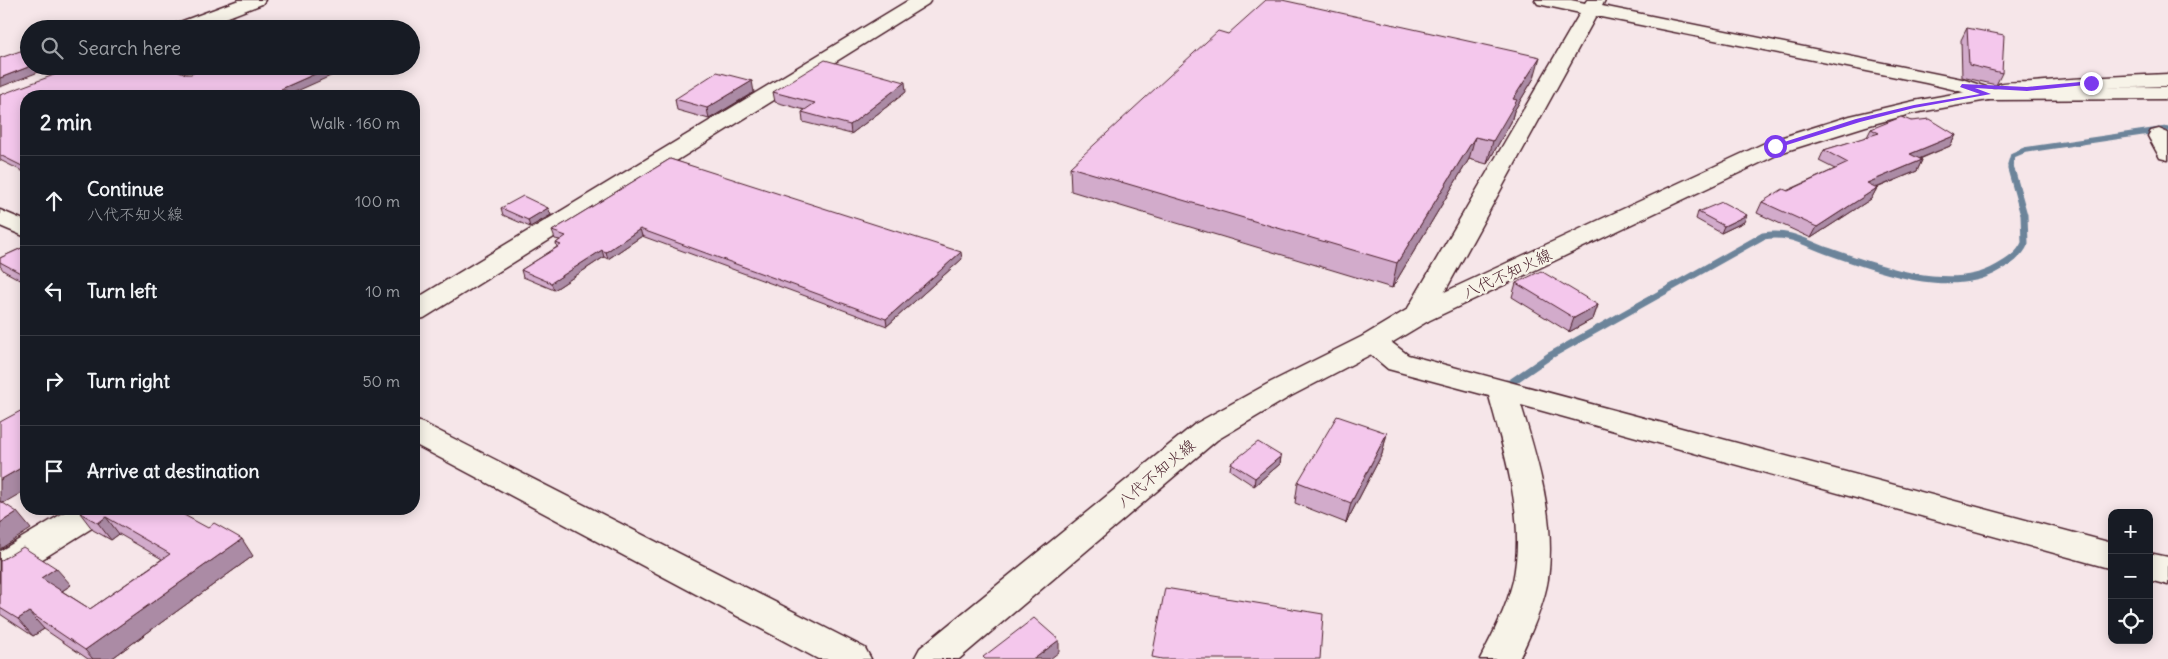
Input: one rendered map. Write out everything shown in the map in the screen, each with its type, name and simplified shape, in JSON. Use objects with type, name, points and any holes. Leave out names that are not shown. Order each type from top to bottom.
[{"type":"street","points":[[203,20],[256,0]]},
{"type":"street","points":[[420,308],[922,0]]},
{"type":"street","points":[[1544,0],[1593,5],[1962,85],[1988,94]]},
{"type":"street","points":[[1418,315],[1593,5]]},
{"type":"street","points":[[1962,85],[2027,89],[2091,83],[2168,80]]},
{"type":"street","name":"八代不知火線","points":[[933,659],[1206,432],[1282,388],[1373,342],[1418,315],[1775,146],[1858,121],[1914,107],[1988,94],[2168,93]]},
{"type":"street","points":[[0,216],[20,227]]},
{"type":"street","points":[[1373,342],[1398,362],[1502,392],[2108,555]]},
{"type":"street","points":[[1499,659],[1509,646],[1530,581],[1533,536],[1519,449],[1502,392]]},
{"type":"street","points":[[420,435],[852,659]]},
{"type":"street","points":[[0,568],[86,515]]},
{"type":"street","points":[[2153,567],[2168,572]]},
{"type":"building","points":[[1266,0],[1282,0],[1540,57],[1513,99],[1517,100],[1493,141],[1475,137],[1397,263],[1070,167],[1218,31],[1228,34]]},
{"type":"building","points":[[1967,28],[2004,35],[2002,73],[1969,65]]},
{"type":"building","points":[[20,51],[20,70],[0,78],[0,58]]},
{"type":"building","points":[[825,60],[905,82],[850,125],[802,112],[815,103],[773,92]]},
{"type":"building","points":[[717,72],[752,81],[707,108],[675,99]]},
{"type":"building","points":[[54,75],[313,75],[281,89],[284,90],[20,90],[20,165],[0,155],[0,95]]},
{"type":"building","points":[[1901,117],[1911,121],[1930,119],[1956,135],[1910,154],[1922,160],[1867,183],[1877,188],[1817,227],[1762,202],[1783,189],[1788,191],[1848,163],[1824,150],[1879,133],[1871,129]]},
{"type":"building","points":[[670,159],[961,252],[886,319],[640,229],[606,252],[602,250],[551,283],[521,270],[561,245],[556,243],[566,236],[552,231]]},
{"type":"building","points":[[523,196],[548,208],[528,220],[501,208]]},
{"type":"building","points":[[1722,202],[1747,215],[1724,226],[1698,212]]},
{"type":"building","points":[[20,249],[20,273],[0,262],[0,258]]},
{"type":"building","points":[[1541,271],[1598,305],[1574,318],[1516,283]]},
{"type":"building","points":[[20,411],[20,468],[0,480],[0,422]]},
{"type":"building","points":[[1337,416],[1387,433],[1351,503],[1298,482]]},
{"type":"building","points":[[1258,442],[1281,456],[1255,478],[1231,463]]},
{"type":"building","points":[[0,501],[17,512],[0,523]]},
{"type":"building","points":[[84,515],[184,515],[208,528],[214,523],[242,539],[85,650],[29,612],[18,619],[0,608],[0,561],[23,547],[56,568],[41,578],[90,609],[170,554],[106,517],[98,523]]},
{"type":"building","points":[[1165,588],[1323,614],[1320,659],[1162,659],[1152,657]]},
{"type":"building","points":[[1034,618],[1059,640],[1034,659],[985,659],[983,657]]},
{"type":"waterway","points":[[2011,170],[2010,165],[2013,155],[2025,150],[2168,129]]},
{"type":"waterway","points":[[1506,386],[1551,355],[1763,236],[1781,235],[1797,239],[1868,265],[1913,276],[1958,280],[1979,276],[1998,268],[2017,255],[2025,243],[2024,215],[2011,169]]},
{"type":"route","points":[[1775,146],[1858,121],[1914,107],[1988,94],[1962,85],[2027,89],[2091,83]]}]
